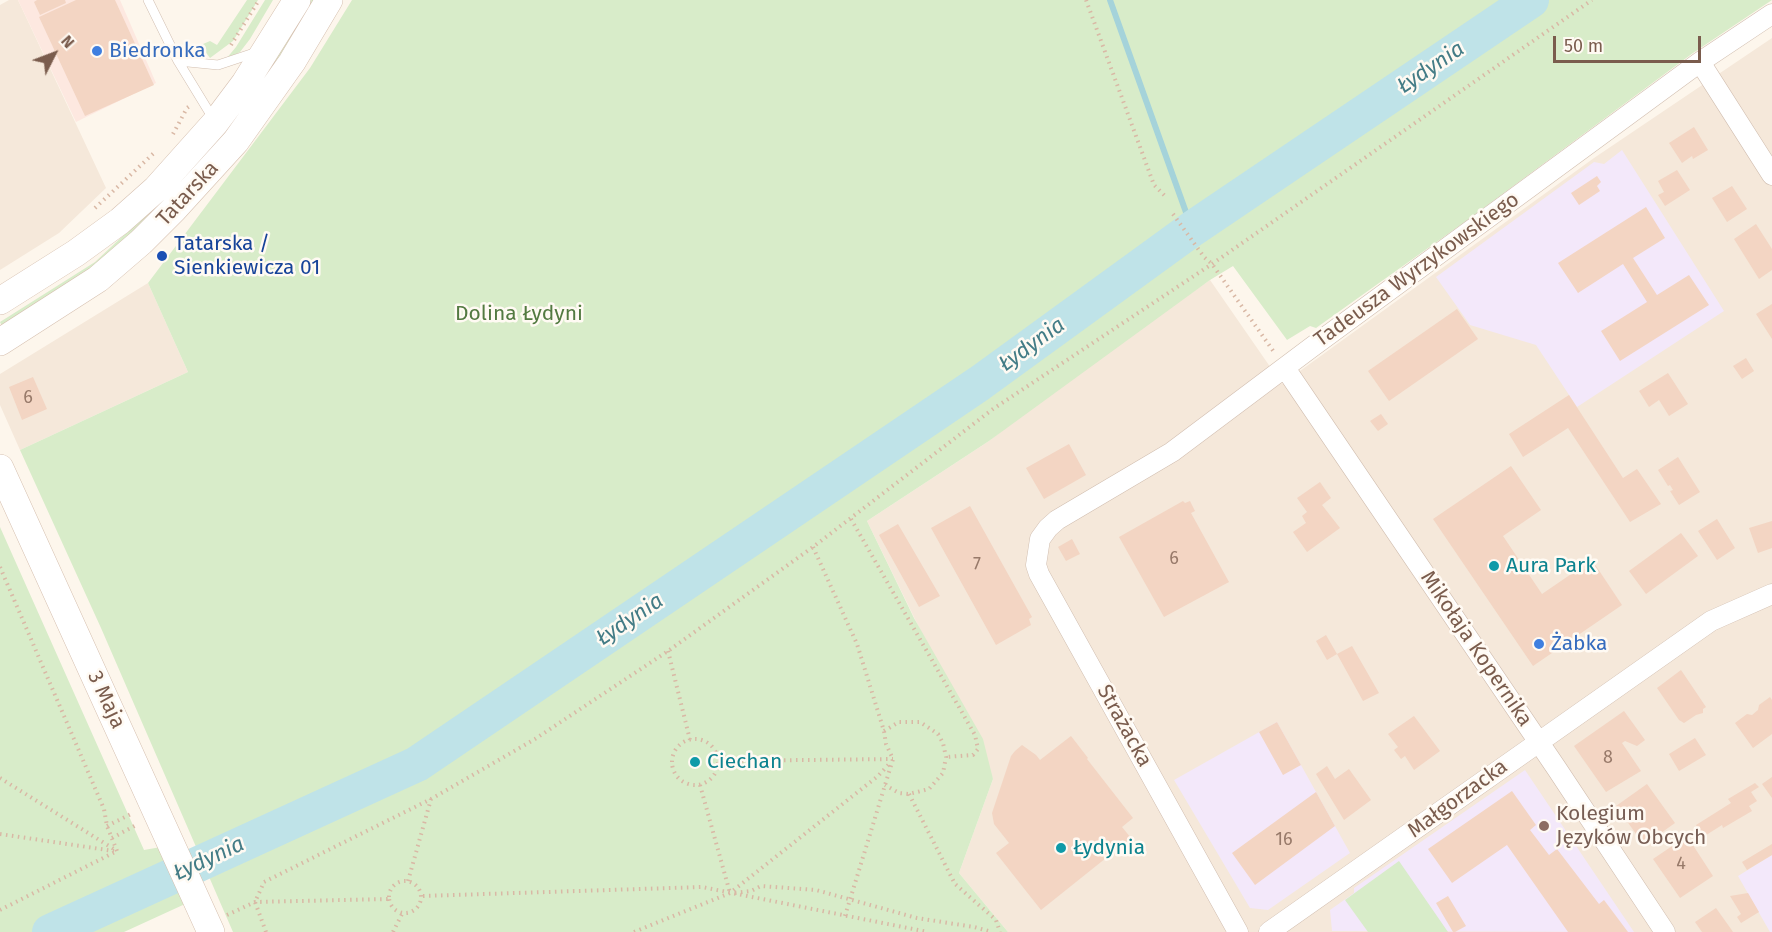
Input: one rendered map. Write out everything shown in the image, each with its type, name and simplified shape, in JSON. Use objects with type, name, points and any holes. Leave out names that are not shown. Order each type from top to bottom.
[{"type":"main road","name":"Tatarska","points":[[0,301],[76,253],[120,221],[156,189],[215,123],[245,83],[297,0]]},
{"type":"main road","name":"Tatarska","points":[[0,342],[98,279],[141,242],[174,209],[242,133],[292,62],[329,0]]},
{"type":"main road","name":"3 Maja","points":[[0,468],[155,826],[212,922]]},
{"type":"street","name":"Tadeusza Wyrzykowskiego","points":[[1057,520],[1172,452],[1700,62],[1772,14]]},
{"type":"street","points":[[1700,62],[1772,175]]},
{"type":"street","name":"Mikołaja Kopernika","points":[[1285,368],[1665,932]]},
{"type":"street","name":"Strażacka","points":[[1057,520],[1040,538],[1036,564],[1039,574],[1238,932]]},
{"type":"street","name":"Małgorzacka","points":[[1269,932],[1711,621],[1772,594]]},
{"type":"lane","points":[[148,0],[178,61],[201,96],[215,123]]},
{"type":"lane","points":[[178,61],[218,65],[268,48]]},
{"type":"path","points":[[218,65],[260,0]]},
{"type":"path","points":[[1086,0],[1154,185],[1166,197]]},
{"type":"path","points":[[266,932],[255,902],[264,882],[431,799],[535,740],[668,651],[813,547],[993,409],[1212,264],[1592,0]]},
{"type":"path","points":[[170,138],[187,108],[201,96]]},
{"type":"path","points":[[89,214],[162,146]]},
{"type":"path","points":[[1173,214],[1204,257],[1212,264],[1285,368]]},
{"type":"path","points":[[851,519],[975,735],[978,749],[973,754],[946,757]]},
{"type":"path","points":[[813,547],[857,644],[886,744],[893,759],[845,916]]},
{"type":"path","points":[[0,567],[104,809],[107,826],[117,851]]},
{"type":"path","points":[[668,651],[690,740]]},
{"type":"path","points":[[884,731],[899,722],[920,722],[938,734],[946,757],[943,773],[937,782],[920,793],[899,793],[885,785]]},
{"type":"path","points":[[690,740],[706,742],[712,747],[718,761],[714,777],[700,785],[685,783],[678,778],[672,763],[677,748],[690,740]]},
{"type":"path","points":[[718,761],[893,759]]},
{"type":"path","points":[[731,893],[878,776],[893,759]]},
{"type":"path","points":[[0,778],[117,851]]},
{"type":"path","points":[[700,785],[731,893]]},
{"type":"path","points":[[909,794],[955,884],[996,920],[1000,932]]},
{"type":"path","points":[[408,881],[431,799]]},
{"type":"path","points":[[107,826],[137,811]]},
{"type":"path","points":[[112,838],[155,826]]},
{"type":"path","points":[[0,834],[117,851]]},
{"type":"path","points":[[0,910],[117,851]]},
{"type":"path","points":[[408,881],[419,888],[423,896],[415,911],[402,914],[391,907],[388,899],[391,888],[408,881]]},
{"type":"path","points":[[634,932],[731,893],[751,891],[761,886],[816,890],[917,918],[992,932]]},
{"type":"path","points":[[423,896],[702,887],[928,932]]},
{"type":"path","points":[[212,922],[255,902],[388,899]]},
{"type":"path","points":[[393,932],[402,914]]},
{"type":"shaded area","points":[[9,0],[18,0],[106,188],[59,233],[0,270],[0,5]]},
{"type":"shaded area","name":"Biedronka","points":[[18,0],[120,0],[156,83],[76,122]]},
{"type":"shaded area","points":[[1772,38],[1772,932],[1008,932],[959,873],[993,779],[867,521],[989,441],[1077,371],[1210,280],[1282,384],[1594,158]]},
{"type":"shaded area","points":[[1622,150],[1724,311],[1577,407],[1536,345],[1470,325],[1436,277],[1594,162],[1604,164]]},
{"type":"shaded area","points":[[148,283],[188,372],[20,450],[0,405],[0,374]]},
{"type":"shaded area","points":[[1277,722],[1350,853],[1268,910],[1250,908],[1174,780]]},
{"type":"shaded area","points":[[1525,770],[1634,932],[1332,931],[1330,910],[1354,893],[1354,888]]},
{"type":"shaded area","points":[[1772,855],[1772,932],[1770,932],[1738,876]]},
{"type":"green space","points":[[247,0],[258,0],[233,41],[210,58],[203,44],[210,41],[217,45]]},
{"type":"green space","points":[[265,0],[273,0],[250,39],[240,52],[226,59],[236,47]]},
{"type":"green space","points":[[310,0],[317,0],[242,115],[124,245],[3,328],[0,322],[95,262],[159,202]]},
{"type":"green space","name":"Dolina Łydyni","points":[[352,0],[1772,0],[1693,53],[1466,221],[1316,328],[1310,326],[1287,340],[1233,266],[1210,280],[989,441],[867,521],[914,618],[983,739],[993,779],[959,873],[1008,932],[233,932],[101,628],[20,450],[188,372],[148,283],[310,68]]},
{"type":"green space","points":[[0,527],[144,850],[172,845],[196,899],[124,932],[0,932]]},
{"type":"green space","points":[[1399,861],[1448,932],[1368,932],[1345,900]]},
{"type":"building","points":[[37,0],[65,0],[66,3],[40,15],[34,2]]},
{"type":"building","name":"Biedronka","points":[[76,0],[115,0],[154,85],[85,116],[39,17]]},
{"type":"building","points":[[1694,127],[1708,150],[1682,163],[1669,143]]},
{"type":"building","points":[[1677,170],[1690,190],[1665,206],[1658,195],[1664,192],[1658,181]]},
{"type":"building","points":[[1597,176],[1601,182],[1597,186],[1600,191],[1579,205],[1571,193]]},
{"type":"building","points":[[1732,186],[1747,209],[1727,222],[1712,198]]},
{"type":"building","points":[[1646,207],[1665,238],[1633,258],[1657,295],[1689,275],[1709,305],[1620,361],[1601,331],[1647,302],[1623,264],[1578,293],[1558,263]]},
{"type":"building","points":[[1756,224],[1772,249],[1772,270],[1759,279],[1734,239]]},
{"type":"building","points":[[1772,304],[1772,339],[1756,314]]},
{"type":"building","points":[[1457,309],[1478,339],[1389,401],[1368,371]]},
{"type":"building","points":[[1746,358],[1754,371],[1742,379],[1733,366]]},
{"type":"building","points":[[1668,373],[1688,404],[1669,416],[1659,400],[1649,407],[1639,391]]},
{"type":"building","points":[[33,377],[47,409],[22,420],[9,387]]},
{"type":"building","points":[[1569,395],[1623,478],[1637,469],[1661,504],[1630,522],[1568,428],[1523,457],[1509,434]]},
{"type":"building","points":[[1381,414],[1388,424],[1378,431],[1370,421]]},
{"type":"building","points":[[1069,444],[1086,475],[1044,499],[1026,468]]},
{"type":"building","points":[[1678,457],[1700,492],[1679,505],[1670,491],[1673,490],[1670,485],[1668,486],[1658,470]]},
{"type":"building","name":"Aura Park","points":[[1511,466],[1541,510],[1503,536],[1542,594],[1580,568],[1582,571],[1594,563],[1622,605],[1533,666],[1433,519]]},
{"type":"building","points":[[1320,482],[1331,498],[1322,505],[1340,528],[1307,552],[1293,532],[1306,523],[1302,516],[1307,512],[1297,498]]},
{"type":"building","points":[[1183,501],[1185,503],[1190,501],[1195,511],[1191,513],[1229,582],[1164,617],[1119,537]]},
{"type":"building","points":[[970,506],[1032,617],[1029,619],[1031,625],[996,645],[931,528]]},
{"type":"building","points":[[1717,519],[1735,548],[1717,560],[1698,531]]},
{"type":"building","points":[[1772,521],[1772,548],[1758,553],[1749,528]]},
{"type":"building","points":[[898,524],[940,596],[919,607],[879,535]]},
{"type":"building","points":[[1681,533],[1698,556],[1646,594],[1629,571]]},
{"type":"building","points":[[1072,539],[1080,554],[1066,561],[1058,547]]},
{"type":"building","points":[[1326,635],[1337,654],[1327,660],[1316,641]]},
{"type":"building","points":[[1352,646],[1379,693],[1363,701],[1337,654]]},
{"type":"building","points":[[1681,670],[1706,707],[1703,713],[1684,723],[1679,720],[1657,688]]},
{"type":"building","points":[[1770,697],[1772,700],[1772,734],[1753,748],[1735,723],[1747,714],[1752,715],[1758,710],[1759,705]]},
{"type":"building","points":[[1624,711],[1645,740],[1637,746],[1625,741],[1622,743],[1641,771],[1606,792],[1574,746]]},
{"type":"building","points":[[1414,716],[1440,751],[1414,770],[1405,756],[1401,759],[1394,750],[1398,747],[1388,734]]},
{"type":"building","points":[[1277,722],[1301,765],[1283,775],[1259,732]]},
{"type":"building","points":[[1071,736],[1133,818],[1122,827],[1131,838],[1041,910],[996,853],[1009,843],[994,824],[992,813],[1011,756],[1015,751],[1022,745],[1040,760]]},
{"type":"building","points":[[1695,738],[1706,755],[1679,771],[1669,754]]},
{"type":"building","points":[[1327,766],[1335,779],[1349,769],[1371,800],[1344,820],[1316,774]]},
{"type":"building","points":[[1772,777],[1772,798],[1762,784]]},
{"type":"building","points":[[1755,783],[1759,787],[1751,792],[1757,801],[1749,806],[1752,811],[1703,837],[1696,825],[1731,803],[1728,799]]},
{"type":"building","points":[[1647,784],[1675,823],[1644,845],[1616,806]]},
{"type":"building","points":[[1512,791],[1536,825],[1530,830],[1549,855],[1557,849],[1599,904],[1604,900],[1628,932],[1568,932],[1507,845],[1452,883],[1428,849]]},
{"type":"building","points":[[1316,792],[1335,826],[1255,885],[1232,853]]},
{"type":"building","points":[[1687,836],[1713,876],[1680,898],[1653,859]]},
{"type":"building","points":[[1772,844],[1772,855],[1747,870],[1742,862]]},
{"type":"building","points":[[1748,893],[1759,912],[1741,923],[1737,917],[1741,914],[1730,896]]},
{"type":"building","points":[[1448,896],[1466,926],[1455,932],[1436,903]]},
{"type":"building","points":[[1716,908],[1733,932],[1702,932],[1695,922]]},
{"type":"waterway","points":[[1110,0],[1192,229]]},
{"type":"waterway","name":"Łydynia","points":[[50,932],[417,764],[980,383],[1192,229],[1531,0]]},
{"type":"place","name":"Biedronka","points":[[97,51]]},
{"type":"place","name":"Tatarska / Sienkiewicza 01","points":[[162,256]]},
{"type":"place","name":"Aura Park","points":[[1494,566]]},
{"type":"place","name":"Żabka","points":[[1539,644]]},
{"type":"place","name":"Ciechan","points":[[695,762]]},
{"type":"place","name":"Kolegium Języków Obcych","points":[[1544,826]]},
{"type":"place","name":"Łydynia","points":[[1061,848]]}]
